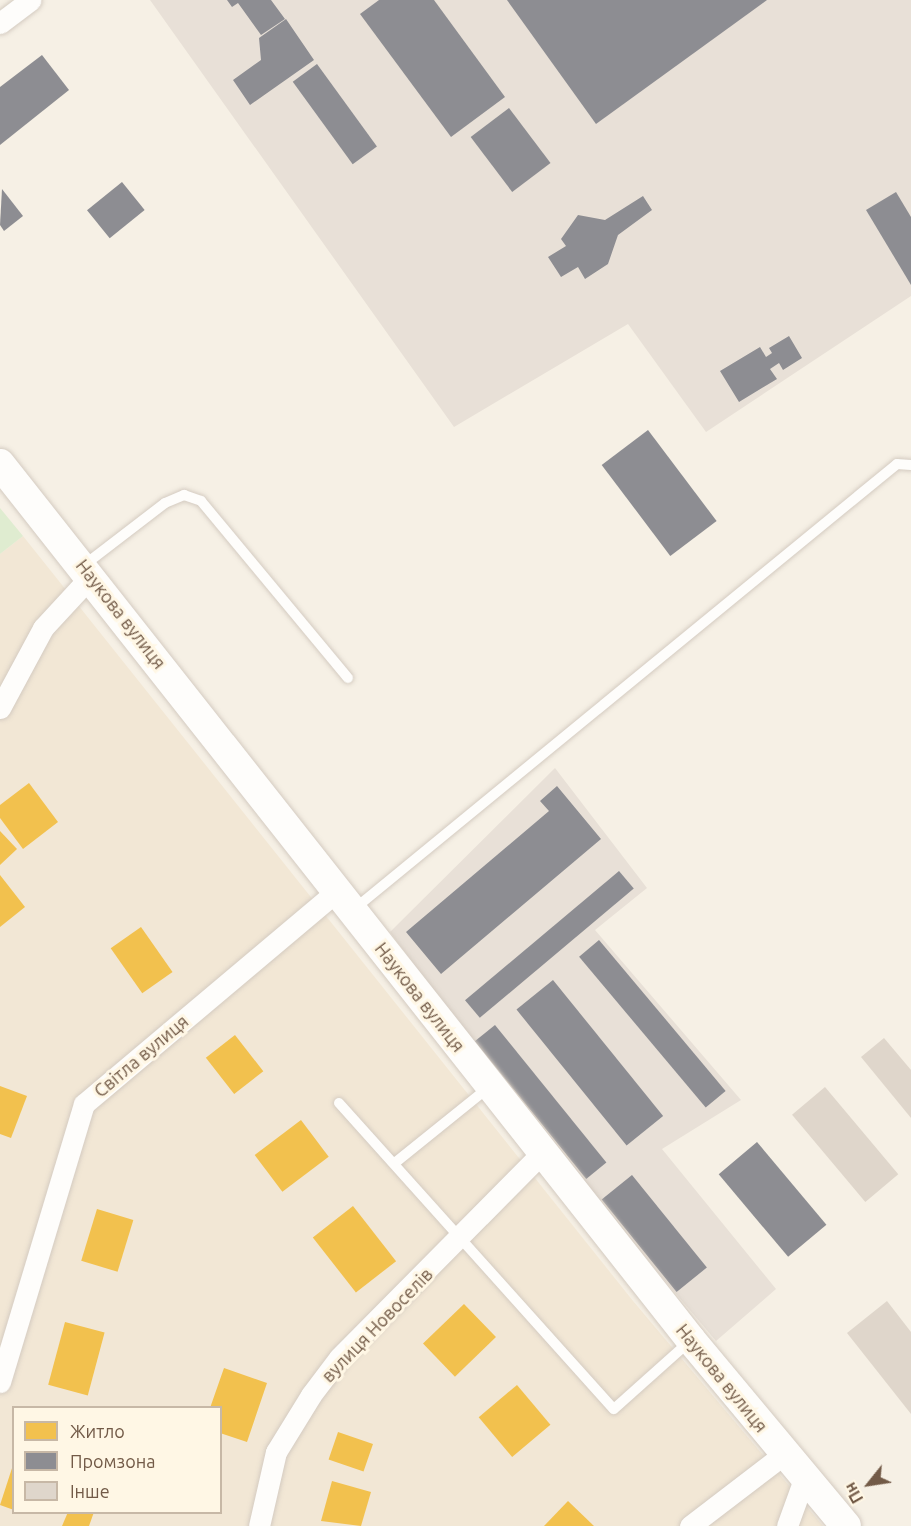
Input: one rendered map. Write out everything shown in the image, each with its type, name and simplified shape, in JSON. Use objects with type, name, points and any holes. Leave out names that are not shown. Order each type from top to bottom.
[{"type":"street","points":[[2,17],[30,0]]},
{"type":"street","name":"Наукова вулиця","points":[[0,464],[87,571],[691,1340],[783,1455],[846,1526]]},
{"type":"street","points":[[0,708],[43,628],[87,571]]},
{"type":"street","name":"Світла вулиця","points":[[0,1382],[84,1104],[345,901]]},
{"type":"street","name":"вулиця Новоселів","points":[[259,1526],[276,1452],[311,1395],[339,1358],[543,1152]]},
{"type":"street","points":[[690,1526],[783,1455]]},
{"type":"street","points":[[787,1526],[804,1479]]},
{"type":"lane","points":[[345,901],[897,464],[911,465]]},
{"type":"lane","points":[[87,571],[165,503],[184,495],[201,501],[348,678]]},
{"type":"lane","points":[[396,1162],[491,1085]]},
{"type":"lane","points":[[339,1103],[396,1162],[459,1238],[614,1409],[691,1340]]},
{"type":"shaded area","points":[[150,0],[911,0],[911,296],[706,432],[628,324],[454,427]]},
{"type":"shaded area","points":[[23,536],[633,1301],[823,1526],[0,1526],[0,554]]},
{"type":"shaded area","points":[[555,768],[647,888],[595,930],[741,1100],[662,1149],[776,1289],[716,1341],[525,1115],[390,932]]},
{"type":"green space","points":[[0,508],[23,536],[0,554]]},
{"type":"building: Житло","points":[[29,783],[58,822],[23,849],[0,818],[0,805]]},
{"type":"building: Житло","points":[[0,831],[17,849],[0,865]]},
{"type":"building: Житло","points":[[0,875],[25,907],[0,927]]},
{"type":"building: Житло","points":[[141,927],[173,972],[142,993],[111,948]]},
{"type":"building: Житло","points":[[235,1035],[263,1071],[234,1094],[206,1058]]},
{"type":"building: Житло","points":[[0,1086],[27,1096],[11,1138],[0,1134]]},
{"type":"building: Житло","points":[[301,1120],[329,1157],[282,1192],[255,1155]]},
{"type":"building: Житло","points":[[353,1206],[396,1261],[356,1293],[313,1237]]},
{"type":"building: Житло","points":[[97,1209],[133,1220],[118,1272],[81,1261]]},
{"type":"building: Житло","points":[[464,1304],[496,1337],[455,1377],[423,1344]]},
{"type":"building: Житло","points":[[65,1322],[105,1333],[88,1395],[48,1385]]},
{"type":"building: Житло","points":[[224,1368],[267,1383],[247,1442],[222,1434],[222,1406],[211,1406]]},
{"type":"building: Житло","points":[[517,1385],[550,1425],[512,1457],[479,1417]]},
{"type":"building: Житло","points":[[338,1432],[373,1444],[364,1471],[329,1459]]},
{"type":"building: Житло","points":[[12,1468],[12,1509],[0,1505]]},
{"type":"building: Житло","points":[[332,1481],[371,1492],[361,1526],[321,1521]]},
{"type":"building: Житло","points":[[568,1501],[594,1526],[544,1526]]},
{"type":"building: Житло","points":[[67,1514],[93,1514],[89,1526],[62,1526]]},
{"type":"building: Промзона","points":[[227,0],[271,0],[285,19],[261,35],[238,3],[232,7]]},
{"type":"building: Промзона","points":[[379,0],[434,0],[505,97],[451,137],[360,14]]},
{"type":"building: Промзона","points":[[507,0],[767,0],[596,124]]},
{"type":"building: Промзона","points":[[286,19],[314,60],[250,105],[233,80],[261,60],[259,38]]},
{"type":"building: Промзона","points":[[42,55],[69,90],[0,145],[0,87]]},
{"type":"building: Промзона","points":[[317,64],[377,147],[353,164],[293,82]]},
{"type":"building: Промзона","points":[[509,108],[551,163],[512,192],[471,137]]},
{"type":"building: Промзона","points":[[122,182],[145,210],[110,238],[87,210]]},
{"type":"building: Промзона","points":[[2,189],[23,216],[4,231],[0,225]]},
{"type":"building: Промзона","points":[[896,192],[911,217],[911,285],[866,210]]},
{"type":"building: Промзона","points":[[643,196],[652,210],[618,235],[608,264],[585,279],[578,267],[561,277],[548,257],[566,246],[561,239],[578,215],[605,220]]},
{"type":"building: Промзона","points":[[789,336],[802,358],[783,370],[779,363],[770,369],[777,379],[739,402],[720,371],[760,347],[766,357],[772,353],[769,348]]},
{"type":"building: Промзона","points":[[648,430],[717,521],[670,556],[602,465]]},
{"type":"building: Промзона","points":[[557,786],[601,839],[441,974],[406,932],[549,811],[540,801]]},
{"type":"building: Промзона","points":[[619,871],[634,889],[480,1018],[465,1000]]},
{"type":"building: Промзона","points":[[599,940],[726,1091],[706,1108],[579,957]]},
{"type":"building: Промзона","points":[[553,980],[663,1116],[627,1146],[516,1010]]},
{"type":"building: Промзона","points":[[495,1025],[606,1163],[586,1179],[475,1041]]},
{"type":"building: Промзона","points":[[757,1142],[826,1225],[788,1257],[719,1174]]},
{"type":"building: Промзона","points":[[632,1175],[707,1267],[677,1292],[602,1200]]},
{"type":"building: Інше","points":[[884,1038],[911,1070],[911,1118],[861,1057]]},
{"type":"building: Інше","points":[[825,1087],[898,1174],[865,1202],[792,1115]]},
{"type":"building: Інше","points":[[887,1301],[911,1332],[911,1414],[847,1333]]}]
